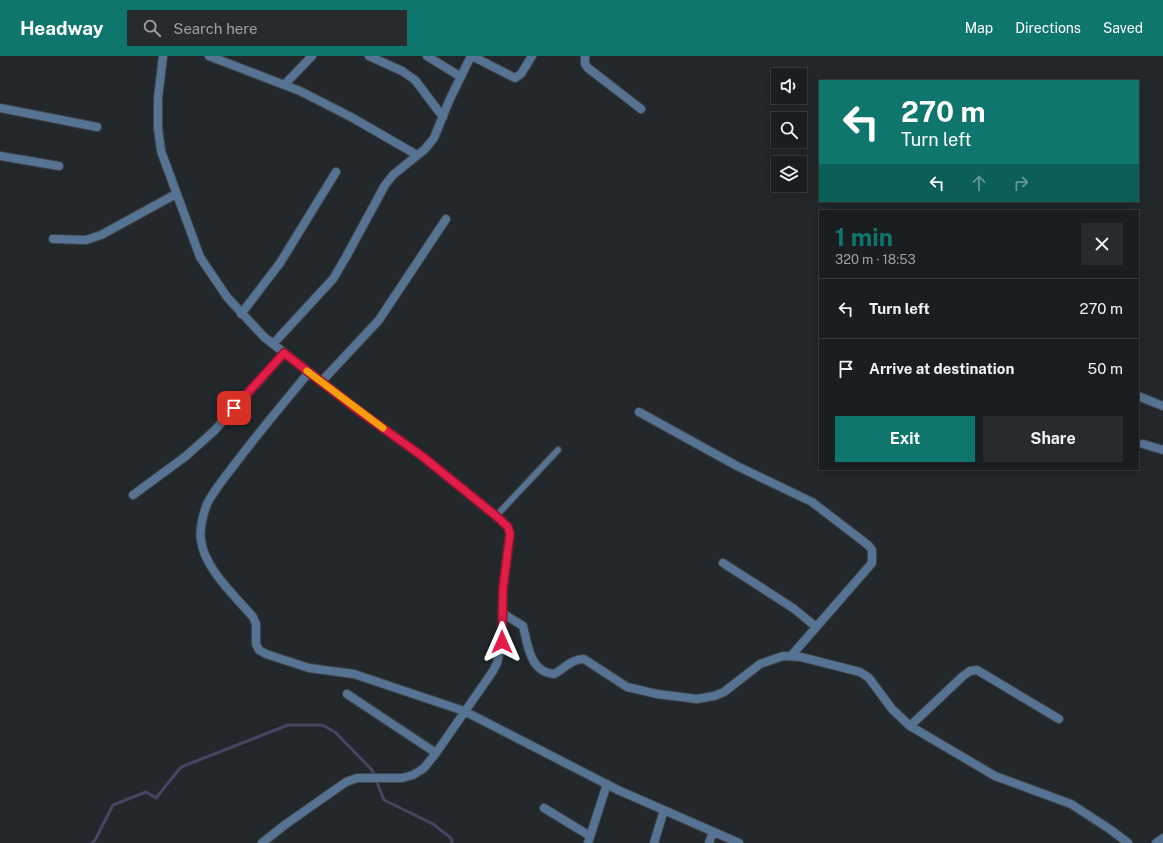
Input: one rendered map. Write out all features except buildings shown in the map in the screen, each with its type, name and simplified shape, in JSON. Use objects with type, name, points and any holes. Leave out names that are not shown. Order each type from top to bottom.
[{"type":"street","points":[[163,56],[158,98],[158,128],[161,151],[200,257],[227,297],[241,314],[273,344],[321,382],[422,456],[496,516],[508,527],[510,534],[503,588],[502,642],[497,663],[436,753],[424,768],[413,775],[390,779],[357,778],[346,782],[286,824],[262,843]]},
{"type":"street","points":[[208,56],[285,84],[351,117],[417,155]]},
{"type":"street","points":[[285,84],[312,56]]},
{"type":"street","points":[[369,56],[402,71],[415,80],[443,117]]},
{"type":"street","points":[[427,56],[461,76]]},
{"type":"street","points":[[273,344],[332,278],[346,257],[385,185],[434,138],[461,76],[472,56],[515,78],[521,74],[532,56]]},
{"type":"street","points":[[585,56],[585,64],[588,68],[641,109]]},
{"type":"street","points":[[0,108],[97,127]]},
{"type":"street","points":[[0,156],[59,166]]},
{"type":"street","points":[[241,314],[280,263],[336,172]]},
{"type":"street","points":[[53,239],[86,240],[101,235],[176,194]]},
{"type":"street","points":[[321,382],[379,320],[446,219]]},
{"type":"street","points":[[133,496],[186,456],[208,436],[284,353]]},
{"type":"street","points":[[309,372],[256,436],[208,504],[200,529],[201,541],[205,554],[216,575],[253,617],[256,624],[256,644],[259,650],[266,654],[309,668],[354,674],[464,711],[607,784],[739,843]]},
{"type":"street","points":[[1139,396],[1163,406]]},
{"type":"street","points":[[639,412],[738,466],[812,502],[868,545],[872,550],[872,563],[815,626],[791,656]]},
{"type":"street","points":[[1143,444],[1163,450]]},
{"type":"street","points":[[723,563],[793,608],[815,626]]},
{"type":"street","points":[[502,613],[523,626],[533,662],[538,669],[545,674],[554,674],[572,661],[584,659],[616,681],[628,687],[679,698],[697,699],[714,696],[724,692],[760,664],[791,656],[860,672],[869,678],[892,709],[910,726],[995,776],[1071,804],[1128,843]]},
{"type":"street","points":[[910,726],[963,676],[970,671],[977,670],[1059,719]]},
{"type":"street","points":[[347,694],[436,753]]},
{"type":"street","points":[[544,808],[589,840],[607,784]]},
{"type":"street","points":[[654,843],[664,810]]},
{"type":"street","points":[[709,843],[713,832]]},
{"type":"street","points":[[1156,843],[1163,838]]},
{"type":"lane","points":[[496,516],[558,450]]},
{"type":"waterway","points":[[92,843],[113,805],[146,792],[156,798],[181,767],[288,725],[322,725],[335,732],[372,770],[384,800],[433,824],[451,838],[452,843]]},
{"type":"slow traffic","points":[[307,371],[383,428]]},
{"type":"route","points":[[234,408],[284,353],[359,411],[422,456],[496,516],[508,527],[510,534],[503,588],[502,642]]}]
